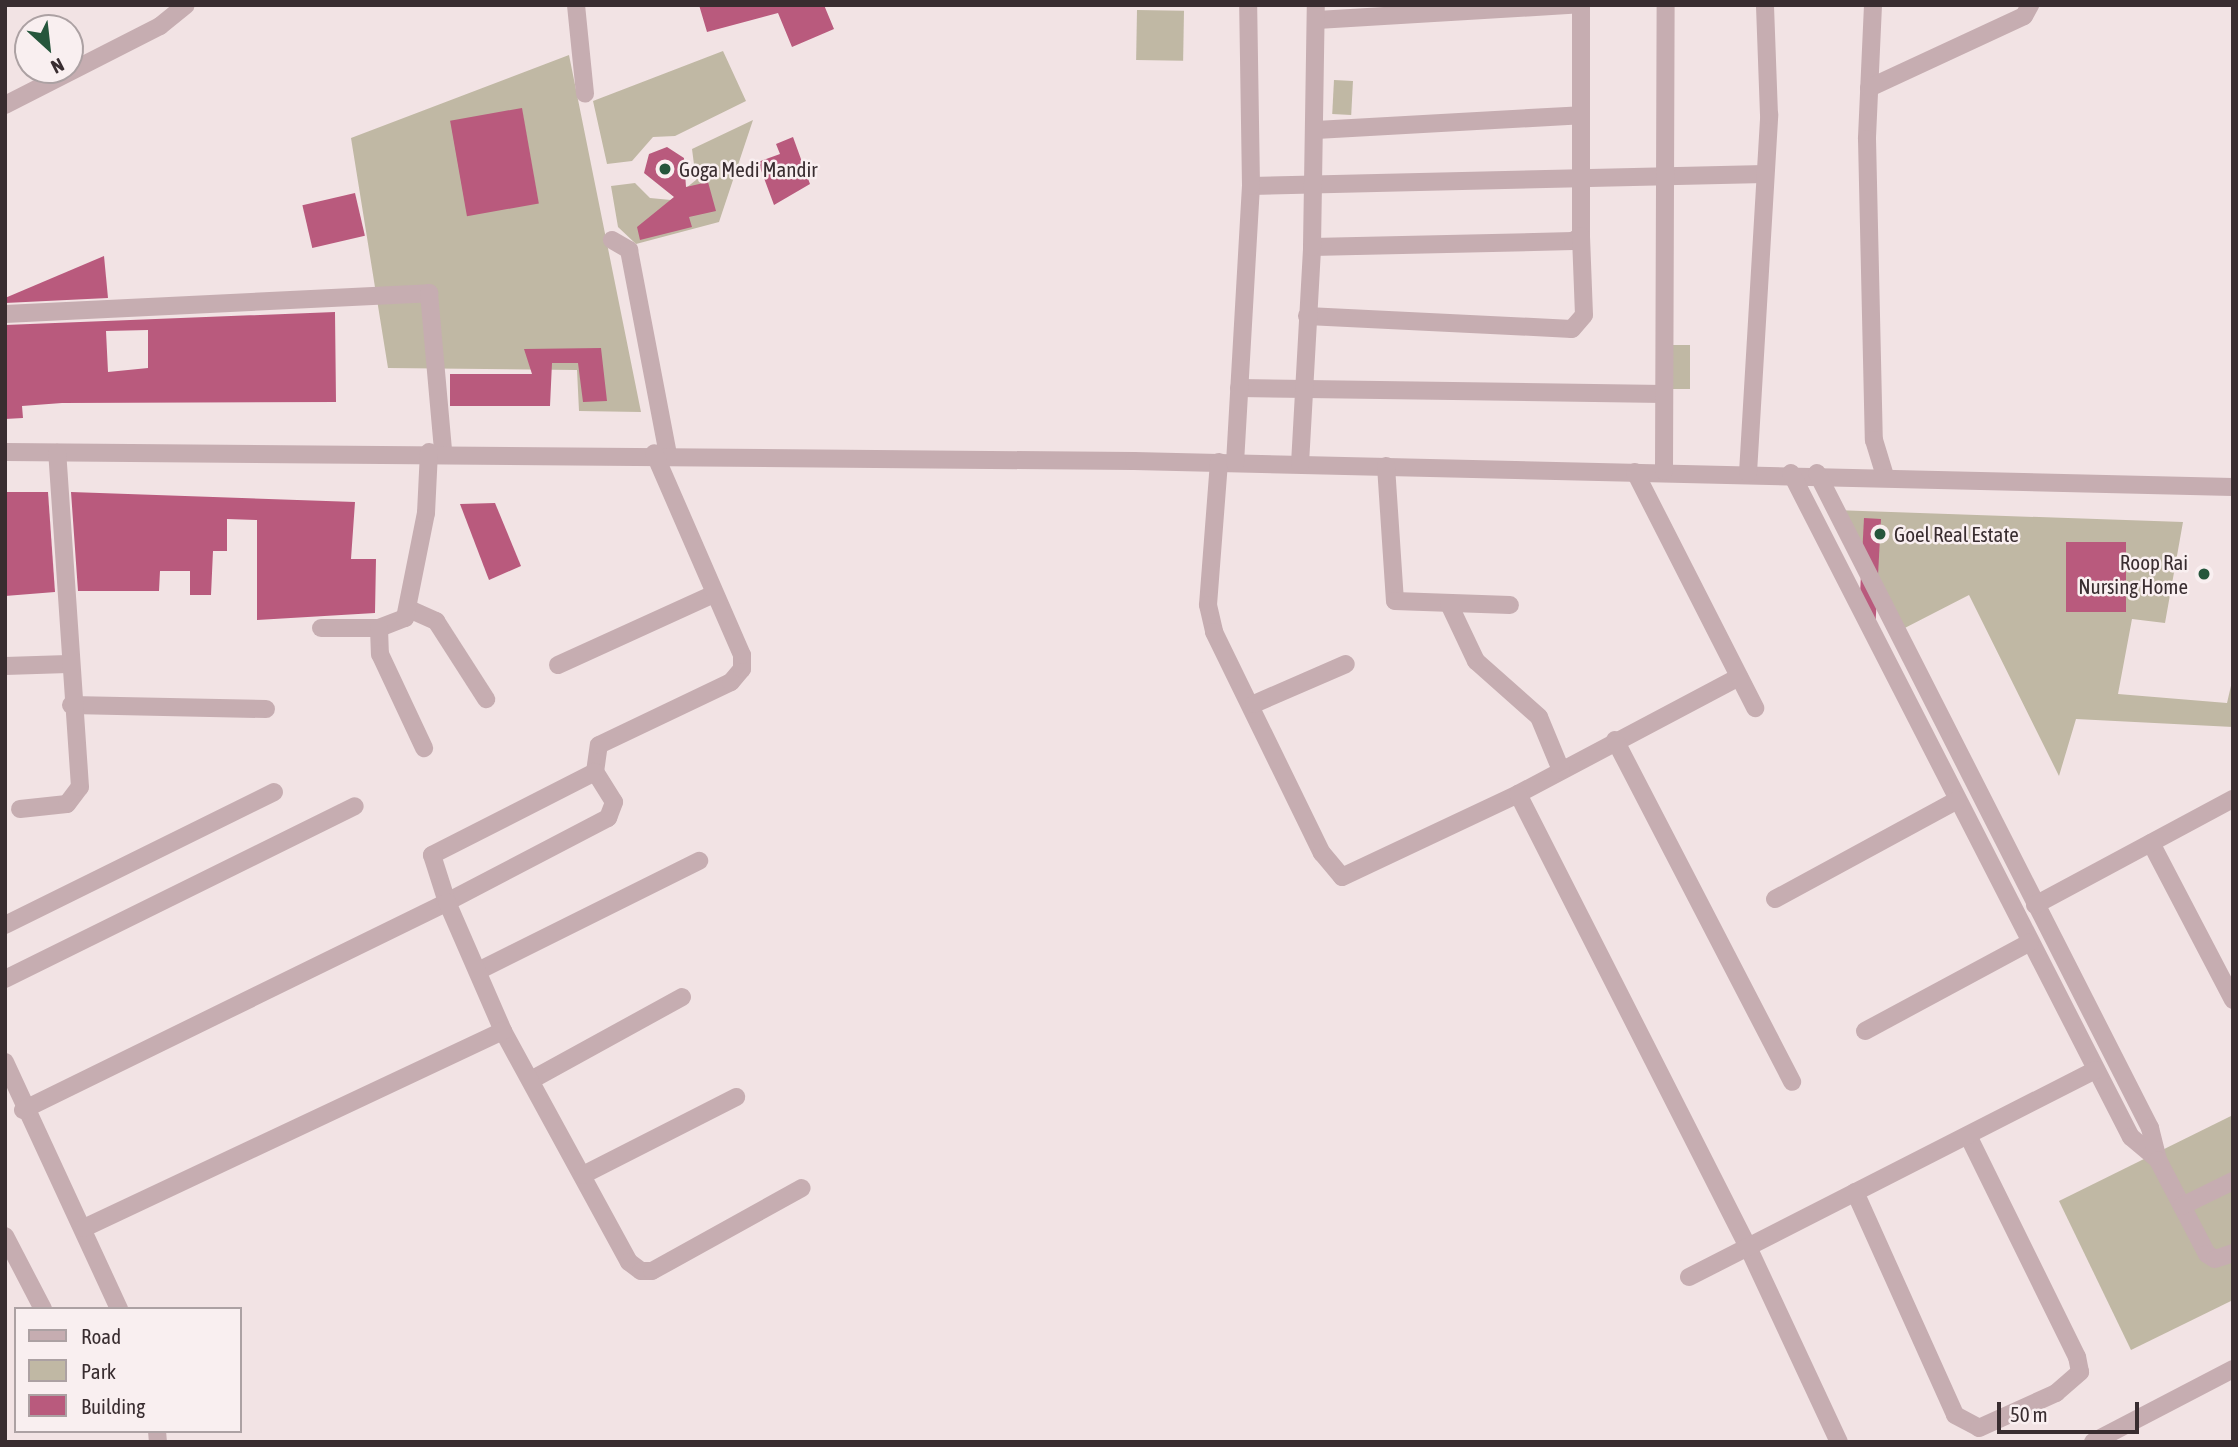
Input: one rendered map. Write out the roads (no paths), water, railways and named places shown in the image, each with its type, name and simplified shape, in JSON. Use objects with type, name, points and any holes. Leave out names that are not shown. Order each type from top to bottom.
[{"type":"street","points":[[5,105],[160,26],[186,5]]},
{"type":"street","points":[[574,5],[584,94]]},
{"type":"street","points":[[1248,5],[1251,186],[1239,388],[1208,605],[1214,632],[1254,704],[1322,853],[1342,877],[1518,794],[1615,740],[1739,677]]},
{"type":"street","points":[[1300,464],[1301,389],[1312,247],[1316,13],[1572,5]]},
{"type":"street","points":[[1307,316],[1572,330],[1584,315],[1581,236],[1581,5]]},
{"type":"street","points":[[1664,471],[1667,5]]},
{"type":"street","points":[[1748,473],[1765,174],[1765,5]]},
{"type":"street","points":[[1869,88],[2024,16],[2030,5]]},
{"type":"street","points":[[1873,6],[1869,88],[1874,440],[1885,476]]},
{"type":"street","points":[[1316,130],[1581,115]]},
{"type":"street","points":[[1251,186],[1312,182],[1765,174]]},
{"type":"street","points":[[1312,247],[1581,236]]},
{"type":"street","points":[[23,1110],[447,902],[608,818],[614,802],[595,772],[599,746],[731,681],[742,669],[661,454],[629,250],[612,240]]},
{"type":"street","points":[[5,314],[429,293],[436,451],[409,609],[405,618],[379,628],[321,628]]},
{"type":"street","points":[[1239,388],[1664,394]]},
{"type":"street","points":[[5,453],[436,451],[1227,462],[1635,472],[1817,473],[2233,487]]},
{"type":"street","points":[[20,809],[77,798],[57,453]]},
{"type":"street","points":[[1386,466],[1390,592],[1402,604],[1510,605]]},
{"type":"street","points":[[1635,472],[1755,708]]},
{"type":"street","points":[[1817,473],[2150,1128],[2158,1160],[2207,1254],[2215,1259],[2233,1253]]},
{"type":"street","points":[[1791,474],[2131,1138],[2158,1160]]},
{"type":"street","points":[[558,665],[714,594]]},
{"type":"street","points":[[1450,604],[1476,661],[1539,717],[1561,770]]},
{"type":"street","points":[[409,609],[436,621],[486,699]]},
{"type":"street","points":[[379,628],[380,654],[424,747]]},
{"type":"street","points":[[5,666],[68,664]]},
{"type":"street","points":[[1254,704],[1346,664]]},
{"type":"street","points":[[71,705],[265,709]]},
{"type":"street","points":[[1615,740],[1792,1082]]},
{"type":"street","points":[[595,772],[438,848],[432,866],[480,970],[503,1031],[533,1079],[629,1262],[641,1271],[652,1271],[802,1188]]},
{"type":"street","points":[[5,925],[274,792]]},
{"type":"street","points":[[1518,794],[1748,1247],[1839,1442]]},
{"type":"street","points":[[2035,905],[2233,799]]},
{"type":"street","points":[[1775,899],[1957,800]]},
{"type":"street","points":[[5,979],[355,806]]},
{"type":"street","points":[[2151,843],[2233,1000]]},
{"type":"street","points":[[480,970],[699,861]]},
{"type":"street","points":[[1865,1031],[2030,942]]},
{"type":"street","points":[[533,1079],[682,997]]},
{"type":"street","points":[[84,1228],[503,1031]]},
{"type":"street","points":[[5,1062],[23,1110],[84,1228],[118,1307]]},
{"type":"street","points":[[1689,1277],[2095,1070]]},
{"type":"street","points":[[583,1175],[736,1097]]},
{"type":"street","points":[[1855,1192],[1955,1415],[1979,1428],[2056,1393],[2080,1372],[2077,1357],[1968,1135]]},
{"type":"street","points":[[2182,1206],[2233,1181]]},
{"type":"street","points":[[5,1236],[42,1307]]},
{"type":"street","points":[[2093,1442],[2233,1369]]},
{"type":"place","name":"Goga Medi Mandir","points":[[665,169]]},
{"type":"place","name":"Goel Real Estate","points":[[1880,534]]},
{"type":"place","name":"Roop Rai Nursing Home","points":[[2204,574]]}]
